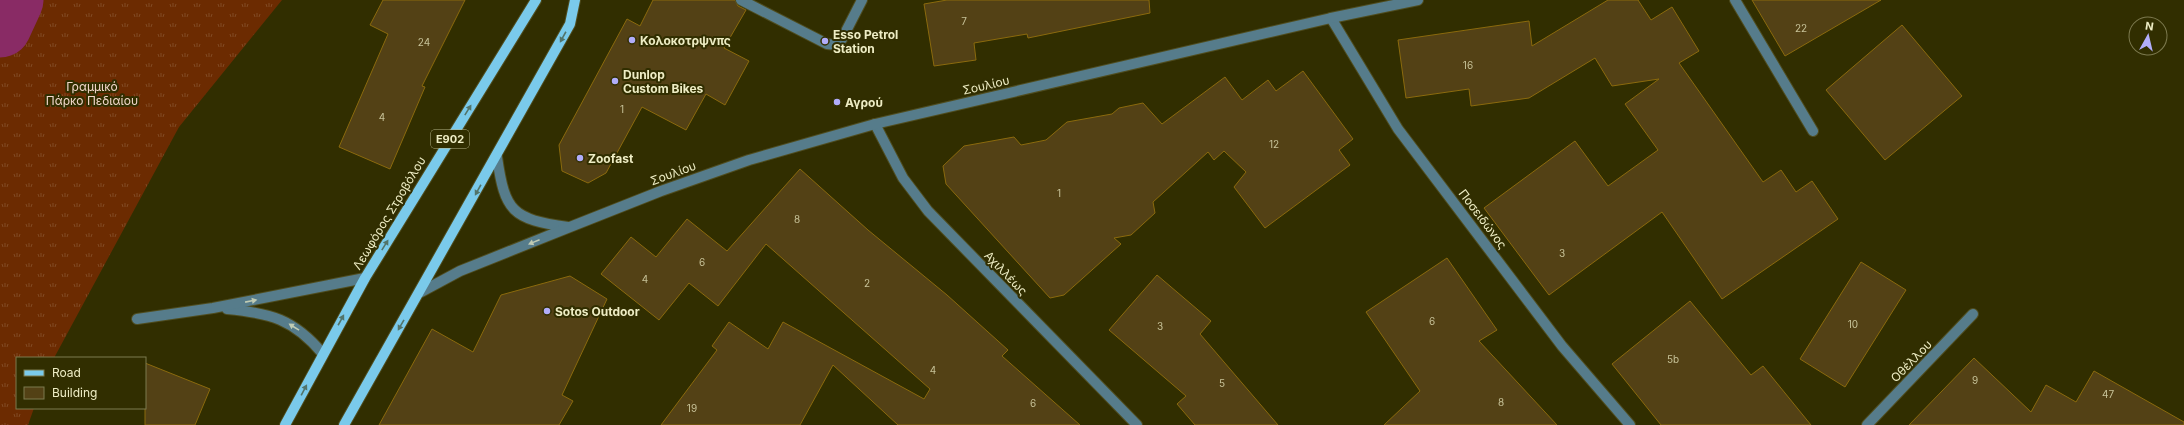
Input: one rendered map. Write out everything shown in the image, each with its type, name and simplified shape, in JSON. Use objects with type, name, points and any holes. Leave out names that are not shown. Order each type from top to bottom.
[{"type":"main road","name":"Λεωφόρος Στροβόλου","points":[[286,425],[365,278],[536,0]]},
{"type":"main road","points":[[344,425],[497,156],[570,24],[575,0]]},
{"type":"street","points":[[741,0],[827,44],[836,45],[842,39],[862,0]]},
{"type":"street","name":"Σουλίου","points":[[420,292],[460,271],[661,191],[749,160],[875,124],[1331,18],[1418,0]]},
{"type":"street","points":[[1735,0],[1813,131]]},
{"type":"street","name":"Ποσειδώνος","points":[[1331,18],[1398,129],[1562,346],[1630,425]]},
{"type":"street","name":"Αχιλλέως","points":[[875,124],[903,178],[928,211],[1137,425]]},
{"type":"street","name":"Σουλίου","points":[[497,156],[505,197],[512,208],[523,216],[536,222],[570,227]]},
{"type":"street","points":[[137,319],[213,308],[365,278]]},
{"type":"street","points":[[213,308],[259,312],[275,318],[294,326],[311,340],[323,354]]},
{"type":"street","name":"Οθέλλου","points":[[1868,425],[1973,314]]},
{"type":"green space","name":"Γραμμικό Πάρκο Πεδιαίου","points":[[0,0],[282,0],[179,127],[55,357],[16,357],[16,409],[34,409],[28,425],[0,425]]},
{"type":"building","points":[[383,0],[465,0],[422,86],[425,87],[390,169],[339,147],[388,34],[370,25]]},
{"type":"building","points":[[653,0],[735,0],[738,6],[746,10],[724,48],[749,61],[725,105],[706,94],[686,130],[642,107],[606,173],[588,183],[562,171],[559,145],[627,19],[640,26]]},
{"type":"building","points":[[947,0],[1149,0],[1150,13],[1028,38],[1027,34],[974,43],[976,60],[934,66],[924,4]]},
{"type":"building","points":[[1608,0],[1638,0],[1651,20],[1672,7],[1699,51],[1679,63],[1763,182],[1781,170],[1796,192],[1812,181],[1838,219],[1722,299],[1662,212],[1549,295],[1484,208],[1575,141],[1608,186],[1658,150],[1625,104],[1659,79],[1612,86],[1595,58],[1529,98],[1471,106],[1469,89],[1406,98],[1398,40],[1529,21],[1532,46]]},
{"type":"building","points":[[1752,0],[1881,0],[1785,56]]},
{"type":"building","points":[[1902,25],[1962,96],[1885,160],[1826,90]]},
{"type":"building","points":[[1303,71],[1353,139],[1339,150],[1350,165],[1265,228],[1234,187],[1246,172],[1224,151],[1214,160],[1208,152],[1153,202],[1155,213],[1131,235],[1114,238],[1121,244],[1064,295],[1050,298],[946,184],[943,166],[964,146],[1014,137],[1021,145],[1046,140],[1067,122],[1112,114],[1119,108],[1143,103],[1162,124],[1225,77],[1242,100],[1268,80],[1276,91]]},
{"type":"building","points":[[800,169],[868,230],[947,295],[1008,350],[1002,356],[1080,425],[898,425],[833,365],[800,425],[661,425],[717,350],[712,346],[729,322],[768,349],[783,322],[924,399],[930,389],[766,244],[718,306],[689,283],[659,320],[601,274],[631,237],[656,257],[687,219],[727,251]]},
{"type":"building","points":[[1447,258],[1497,330],[1479,341],[1557,425],[1384,425],[1420,391],[1366,312]]},
{"type":"building","points":[[1861,262],[1906,290],[1845,387],[1800,359]]},
{"type":"building","points":[[1157,275],[1211,321],[1200,334],[1278,425],[1195,425],[1177,404],[1186,396],[1109,330]]},
{"type":"building","points":[[570,276],[607,299],[562,395],[573,401],[559,425],[379,425],[432,329],[473,352],[501,295]]},
{"type":"building","points":[[1690,301],[1751,375],[1763,366],[1811,425],[1661,425],[1612,364]]},
{"type":"building","points":[[1974,358],[2031,412],[2046,385],[2076,402],[2094,371],[2184,422],[2184,425],[1909,425]]},
{"type":"building","points":[[146,363],[210,389],[195,425],[145,425]]},
{"type":"waterway","points":[[0,26],[12,0]]},
{"type":"place","name":"Κολοκοτρψνπς","points":[[632,40]]},
{"type":"place","name":"Esso Petrol Station","points":[[825,41]]},
{"type":"place","name":"Dunlop Custom Bikes","points":[[615,81]]},
{"type":"place","name":"Αγρού","points":[[837,102]]},
{"type":"place","name":"Zoofast","points":[[580,158]]},
{"type":"place","name":"Sotos Outdoor","points":[[547,311]]}]
